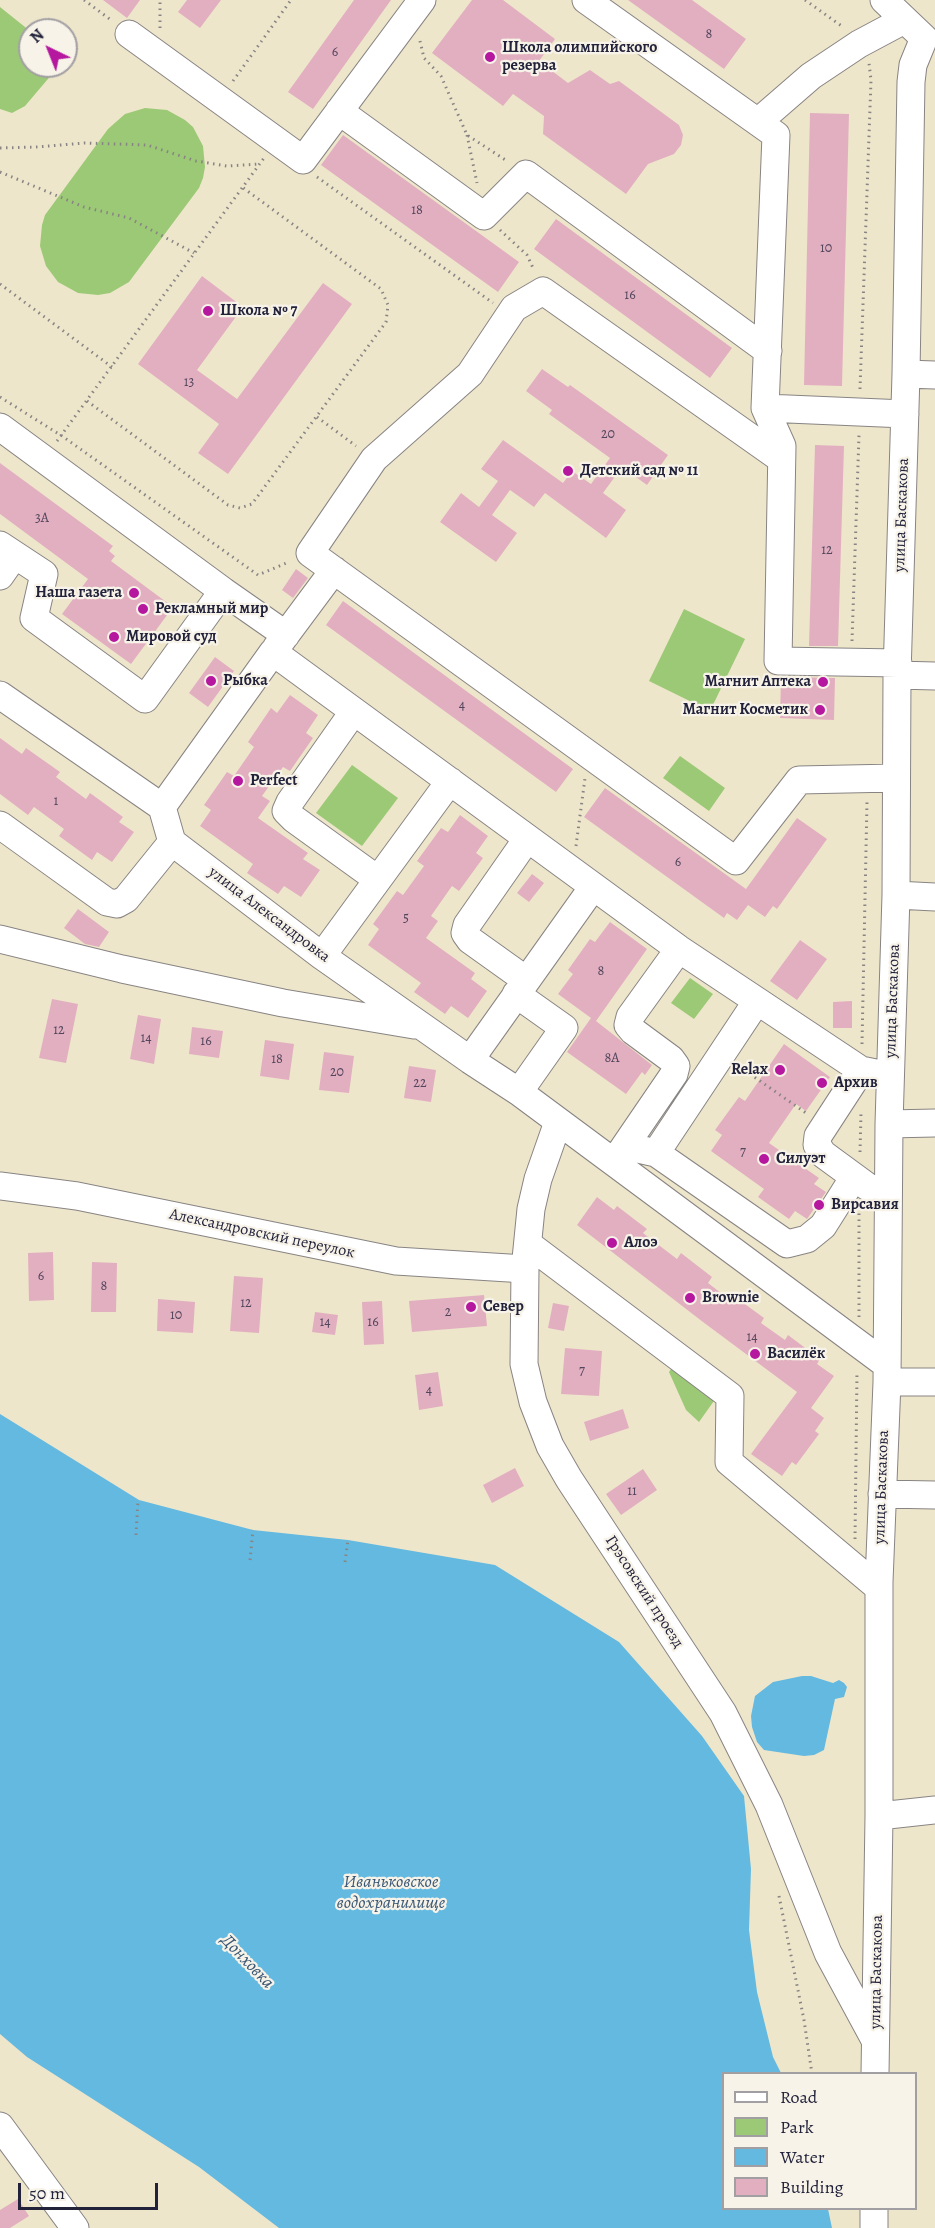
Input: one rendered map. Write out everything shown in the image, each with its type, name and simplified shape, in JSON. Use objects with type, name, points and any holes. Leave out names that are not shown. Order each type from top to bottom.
[{"type":"street","points":[[586,0],[776,135],[765,408],[782,446],[778,661],[851,663],[935,676]]},
{"type":"street","points":[[884,0],[921,27]]},
{"type":"street","points":[[129,34],[303,160],[418,6]]},
{"type":"street","points":[[758,123],[811,76],[859,44],[921,27]]},
{"type":"street","name":"улица Баскакова","points":[[875,2072],[879,1816],[879,1588],[887,1374],[889,1124],[896,895],[897,669],[906,374],[911,82],[921,27]]},
{"type":"street","points":[[339,111],[484,216],[526,174],[768,351]]},
{"type":"street","points":[[781,459],[543,291],[514,308],[470,374],[375,459],[310,553],[736,861],[799,780],[896,778]]},
{"type":"street","points":[[906,374],[935,375]]},
{"type":"street","points":[[765,408],[905,414]]},
{"type":"street","points":[[0,427],[223,591],[354,711],[583,880],[679,949],[861,1070],[890,1076]]},
{"type":"street","points":[[5,559],[44,574],[34,618],[145,699],[223,591]]},
{"type":"street","points":[[162,807],[334,570]]},
{"type":"street","points":[[0,695],[162,807],[172,842],[126,899],[117,904],[107,902],[0,825]]},
{"type":"street","points":[[354,711],[286,811],[376,879]]},
{"type":"street","points":[[322,956],[376,879],[450,781]]},
{"type":"street","points":[[519,1092],[564,1028],[465,933],[467,925],[527,839]]},
{"type":"street","name":"улица Александровка","points":[[172,842],[322,956],[519,1092],[558,1122],[619,1154],[737,1254],[887,1374]]},
{"type":"street","points":[[470,1060],[521,987],[583,880]]},
{"type":"street","points":[[896,895],[935,897]]},
{"type":"street","points":[[0,939],[122,969],[283,1003],[421,1026]]},
{"type":"street","points":[[619,1154],[674,1074],[676,1066],[671,1059],[633,1031],[628,1024],[630,1017],[679,949]]},
{"type":"street","points":[[656,1153],[757,1000]]},
{"type":"street","points":[[861,1070],[818,1136],[817,1145],[823,1154],[888,1201]]},
{"type":"street","points":[[889,1124],[935,1123],[935,1104]]},
{"type":"street","name":"Грэсовский проезд","points":[[558,1122],[538,1179],[531,1209],[526,1257],[524,1364],[533,1402],[550,1446],[570,1479],[723,1713],[769,1804],[828,1953],[876,2041]]},
{"type":"street","points":[[619,1154],[656,1153],[787,1244],[807,1239],[823,1226],[854,1177]]},
{"type":"street","name":"Александровский переулок","points":[[0,1186],[77,1196],[396,1262],[526,1257]]},
{"type":"street","points":[[737,1254],[759,1224]]},
{"type":"street","points":[[526,1257],[730,1396],[729,1462],[879,1588]]},
{"type":"street","points":[[887,1374],[935,1382]]},
{"type":"street","points":[[882,1494],[935,1495]]},
{"type":"street","points":[[879,1816],[935,1810]]},
{"type":"street","points":[[0,2126],[75,2228]]},
{"type":"street","points":[[874,2210],[874,2228]]},
{"type":"path","points":[[84,0],[129,34]]},
{"type":"path","points":[[220,99],[291,0]]},
{"type":"path","points":[[805,0],[848,31],[859,44],[868,58],[871,80],[851,663]]},
{"type":"path","points":[[418,6],[424,58],[441,76],[467,135],[526,174]]},
{"type":"path","points":[[44,460],[276,141]]},
{"type":"path","points":[[0,147],[85,143],[147,145],[196,160],[227,166],[259,164]]},
{"type":"path","points":[[303,160],[318,178],[510,315]]},
{"type":"path","points":[[0,172],[84,207],[129,218],[195,253]]},
{"type":"path","points":[[87,401],[228,505],[240,508],[252,504],[386,322],[388,305],[381,289],[242,187]]},
{"type":"path","points":[[0,284],[112,367]]},
{"type":"path","points":[[0,397],[62,436],[258,575],[310,553]]},
{"type":"path","points":[[316,417],[375,459]]},
{"type":"path","points":[[583,880],[588,756]]},
{"type":"path","points":[[722,1054],[824,1127]]},
{"type":"path","points":[[136,1535],[138,1500]]},
{"type":"path","points":[[250,1560],[253,1530]]},
{"type":"path","points":[[345,1562],[348,1540]]},
{"type":"path","points":[[778,1888],[812,2072]]},
{"type":"green space","points":[[0,7],[18,21],[18,78],[49,78],[25,106],[12,113],[0,109]]},
{"type":"green space","points":[[145,108],[167,110],[193,127],[203,146],[205,167],[203,178],[199,188],[129,282],[110,293],[98,295],[78,293],[58,282],[46,266],[40,246],[45,215],[108,129],[125,114]]},
{"type":"green space","points":[[684,609],[745,639],[710,711],[649,681]]},
{"type":"green space","points":[[680,756],[725,788],[709,811],[663,778]]},
{"type":"green space","points":[[352,765],[398,798],[362,846],[316,813]]},
{"type":"green space","points":[[690,978],[713,994],[694,1019],[671,1003]]},
{"type":"green space","points":[[678,1359],[721,1391],[699,1422],[686,1410],[669,1372]]},
{"type":"water","name":"Иваньковское водохранилище","points":[[0,1414],[139,1500],[253,1530],[348,1540],[495,1565],[619,1642],[702,1736],[744,1796],[751,1869],[749,1930],[757,1992],[773,2057],[780,2072],[722,2072],[722,2210],[828,2210],[832,2228],[279,2228],[199,2167],[27,2057],[0,2034]]},
{"type":"water","points":[[811,1676],[833,1683],[839,1680],[847,1687],[844,1697],[835,1699],[824,1750],[814,1755],[804,1756],[764,1750],[757,1742],[752,1727],[751,1716],[755,1696],[773,1682]]},
{"type":"building","points":[[103,0],[140,0],[127,18]]},
{"type":"building","points":[[187,0],[221,0],[200,28],[178,12]]},
{"type":"building","points":[[354,0],[391,0],[313,109],[288,92]]},
{"type":"building","points":[[472,0],[503,0],[555,39],[539,61],[568,83],[590,70],[610,84],[619,81],[679,125],[683,135],[681,145],[674,154],[648,164],[626,194],[543,134],[544,116],[513,94],[503,106],[432,53]]},
{"type":"building","points":[[628,0],[692,0],[746,39],[724,69]]},
{"type":"building","points":[[810,113],[849,114],[842,386],[804,385]]},
{"type":"building","points":[[343,135],[519,262],[498,292],[321,165]]},
{"type":"building","points":[[556,219],[732,348],[710,378],[534,249]]},
{"type":"building","points":[[202,276],[243,307],[197,370],[237,399],[323,283],[352,304],[228,474],[198,453],[219,424],[138,364]]},
{"type":"building","points":[[542,369],[568,387],[570,385],[668,455],[647,485],[622,467],[603,493],[626,510],[606,538],[545,493],[534,507],[510,490],[492,515],[517,533],[496,562],[440,522],[461,493],[479,507],[498,481],[481,469],[503,440],[563,483],[572,471],[591,484],[610,458],[549,414],[552,410],[526,391]]},
{"type":"building","points":[[815,445],[844,446],[838,646],[809,646]]},
{"type":"building","points":[[0,463],[113,546],[109,551],[115,556],[111,561],[173,607],[131,664],[62,614],[88,579],[0,514]]},
{"type":"building","points":[[296,569],[308,578],[293,598],[282,590]]},
{"type":"building","points":[[343,601],[573,769],[556,792],[326,625]]},
{"type":"building","points":[[215,657],[234,671],[208,707],[189,693]]},
{"type":"building","points":[[781,677],[835,678],[834,720],[780,718]]},
{"type":"building","points":[[290,695],[318,715],[306,733],[313,738],[290,771],[283,767],[262,796],[270,801],[258,818],[308,853],[303,859],[320,870],[301,897],[284,886],[278,894],[247,873],[253,864],[200,826],[211,810],[204,805],[227,772],[234,776],[254,747],[248,742],[271,708],[277,713]]},
{"type":"building","points":[[0,738],[22,754],[26,748],[60,772],[56,777],[86,799],[90,793],[123,817],[119,822],[134,832],[112,862],[97,852],[92,860],[59,836],[64,829],[34,807],[28,815],[0,794]]},
{"type":"building","points":[[605,788],[746,889],[797,818],[827,839],[777,909],[773,906],[765,917],[748,905],[737,920],[727,913],[724,918],[584,817]]},
{"type":"building","points":[[460,815],[488,836],[476,853],[483,858],[459,891],[452,886],[431,916],[438,921],[426,938],[475,973],[471,979],[487,991],[468,1018],[451,1006],[445,1014],[414,992],[421,983],[368,945],[379,929],[373,924],[397,891],[403,895],[424,866],[417,861],[441,828],[448,832]]},
{"type":"building","points":[[532,874],[544,883],[529,902],[517,893]]},
{"type":"building","points":[[78,909],[109,932],[99,947],[85,944],[64,928]]},
{"type":"building","points":[[610,922],[647,949],[596,1021],[652,1065],[645,1075],[642,1072],[626,1094],[567,1052],[591,1018],[558,994],[573,974],[568,970],[590,939],[595,942]]},
{"type":"building","points":[[800,940],[827,959],[797,1000],[770,981]]},
{"type":"building","points":[[52,999],[78,1004],[66,1063],[39,1058]]},
{"type":"building","points":[[852,1001],[852,1028],[833,1028],[833,1002]]},
{"type":"building","points":[[138,1015],[161,1019],[154,1064],[130,1059]]},
{"type":"building","points":[[192,1027],[223,1031],[219,1058],[189,1054]]},
{"type":"building","points":[[265,1040],[294,1044],[289,1080],[260,1076]]},
{"type":"building","points":[[784,1044],[830,1077],[806,1111],[796,1104],[769,1143],[819,1178],[814,1184],[826,1192],[807,1219],[795,1211],[789,1219],[758,1197],[764,1189],[711,1151],[722,1135],[715,1130],[739,1097],[745,1101]]},
{"type":"building","points":[[324,1052],[354,1056],[349,1093],[319,1090]]},
{"type":"building","points":[[409,1066],[436,1070],[431,1102],[404,1098]]},
{"type":"building","points":[[597,1197],[614,1210],[617,1206],[647,1229],[643,1233],[677,1259],[681,1253],[712,1277],[708,1283],[735,1304],[738,1299],[764,1318],[761,1323],[785,1340],[788,1335],[820,1359],[817,1364],[834,1376],[811,1408],[824,1418],[815,1431],[819,1434],[796,1465],[792,1462],[782,1476],[751,1454],[797,1392],[577,1225]]},
{"type":"building","points":[[53,1252],[54,1300],[29,1301],[28,1253]]},
{"type":"building","points":[[92,1262],[117,1263],[116,1312],[91,1312]]},
{"type":"building","points":[[234,1276],[263,1278],[259,1333],[230,1331]]},
{"type":"building","points":[[484,1295],[487,1326],[412,1332],[409,1301]]},
{"type":"building","points":[[158,1299],[195,1302],[193,1333],[157,1331]]},
{"type":"building","points":[[382,1301],[384,1344],[364,1345],[362,1302]]},
{"type":"building","points":[[553,1303],[569,1306],[564,1331],[548,1328]]},
{"type":"building","points":[[315,1312],[338,1315],[335,1335],[312,1332]]},
{"type":"building","points":[[565,1348],[602,1351],[599,1396],[561,1394]]},
{"type":"building","points":[[438,1372],[443,1406],[419,1410],[415,1375]]},
{"type":"building","points":[[623,1409],[629,1428],[590,1441],[584,1422]]},
{"type":"building","points":[[515,1468],[524,1486],[492,1503],[483,1485]]},
{"type":"building","points":[[643,1469],[657,1490],[621,1515],[606,1494]]},
{"type":"building","points":[[18,2199],[29,2216],[10,2228],[0,2228],[0,2210]]},
{"type":"place","name":"Школа олимпийского резерва","points":[[490,57]]},
{"type":"place","name":"Школа № 7","points":[[208,311]]},
{"type":"place","name":"Детский сад № 11","points":[[568,471]]},
{"type":"place","name":"Наша газета","points":[[134,593]]},
{"type":"place","name":"Рекламный мир","points":[[143,609]]},
{"type":"place","name":"Мировой суд","points":[[114,637]]},
{"type":"place","name":"Рыбка","points":[[211,681]]},
{"type":"place","name":"Магнит Аптека","points":[[823,682]]},
{"type":"place","name":"Магнит Косметик","points":[[820,710]]},
{"type":"place","name":"Perfect","points":[[238,781]]},
{"type":"place","name":"Relax","points":[[780,1070]]},
{"type":"place","name":"Архив","points":[[822,1083]]},
{"type":"place","name":"Силуэт","points":[[764,1159]]},
{"type":"place","name":"Вирсавия","points":[[819,1205]]},
{"type":"place","name":"Алоэ","points":[[612,1243]]},
{"type":"place","name":"Brownie","points":[[690,1298]]},
{"type":"place","name":"Север","points":[[471,1307]]},
{"type":"place","name":"Василёк","points":[[755,1354]]},
{"type":"water label","name":"Донховка","points":[[247,1962]]}]
